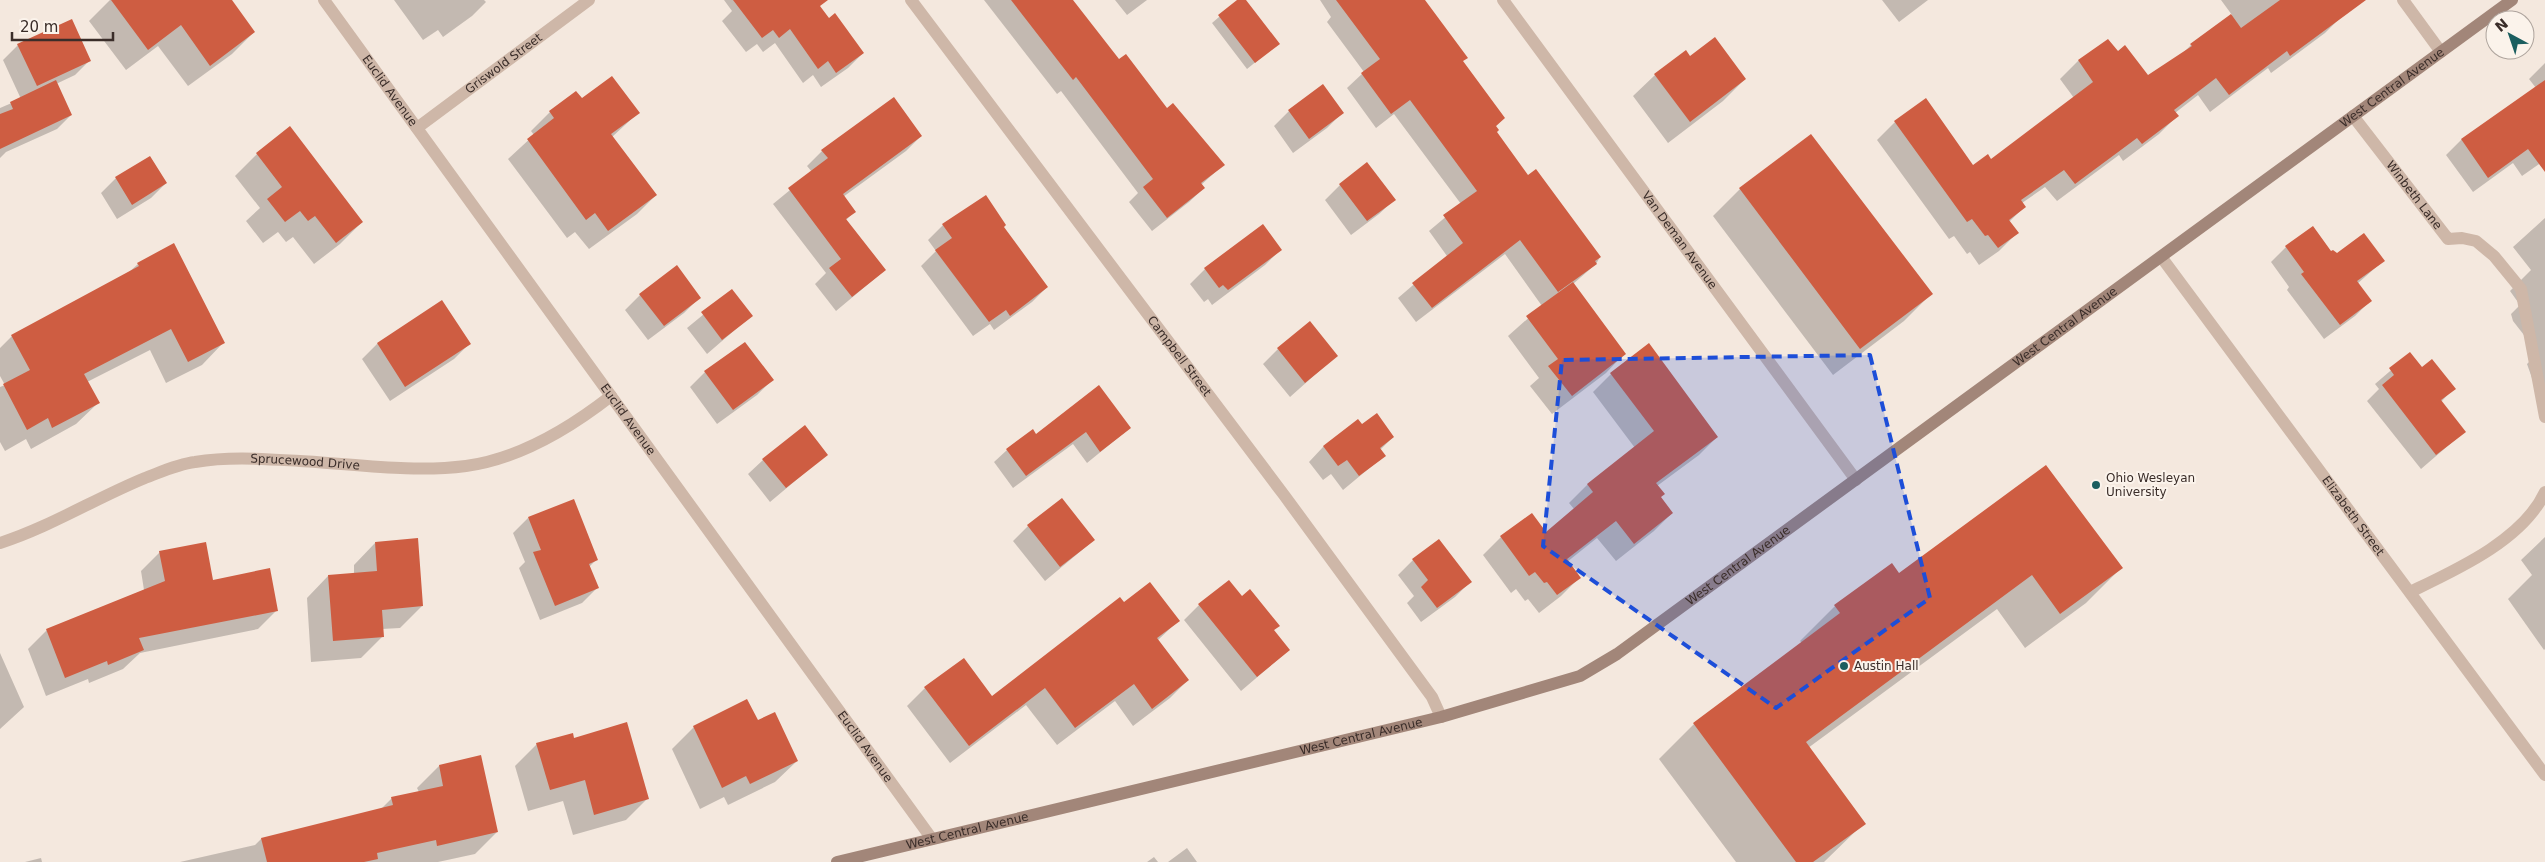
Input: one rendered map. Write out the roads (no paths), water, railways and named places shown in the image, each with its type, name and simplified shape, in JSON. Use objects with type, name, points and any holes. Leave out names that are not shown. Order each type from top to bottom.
[{"type":"main road","name":"West Central Avenue","points":[[837,862],[1441,717],[1580,676],[1617,654],[2162,258],[2512,0]]},
{"type":"street","name":"Euclid Avenue","points":[[324,0],[932,839]]},
{"type":"street","name":"Griswold Street","points":[[416,128],[589,0]]},
{"type":"street","name":"Campbell Street","points":[[911,0],[1284,495],[1432,697],[1441,717]]},
{"type":"street","name":"Van Deman Avenue","points":[[1503,0],[1856,480]]},
{"type":"street","points":[[2403,0],[2441,52]]},
{"type":"street","name":"Winbeth Lane","points":[[2353,116],[2448,239],[2462,238],[2476,242],[2494,256],[2521,289],[2545,417]]},
{"type":"street","name":"Elizabeth Street","points":[[2162,258],[2545,775]]},
{"type":"street","name":"Sprucewood Drive","points":[[0,543],[40,527],[124,487],[168,469],[194,462],[242,458],[431,469],[467,466],[490,461],[535,444],[611,396]]},
{"type":"street","points":[[2410,592],[2450,573],[2502,541],[2527,518],[2545,492]]},
{"type":"place","name":"Ohio Wesleyan University","points":[[2096,485]]},
{"type":"place","name":"Austin Hall","points":[[1844,666]]}]
